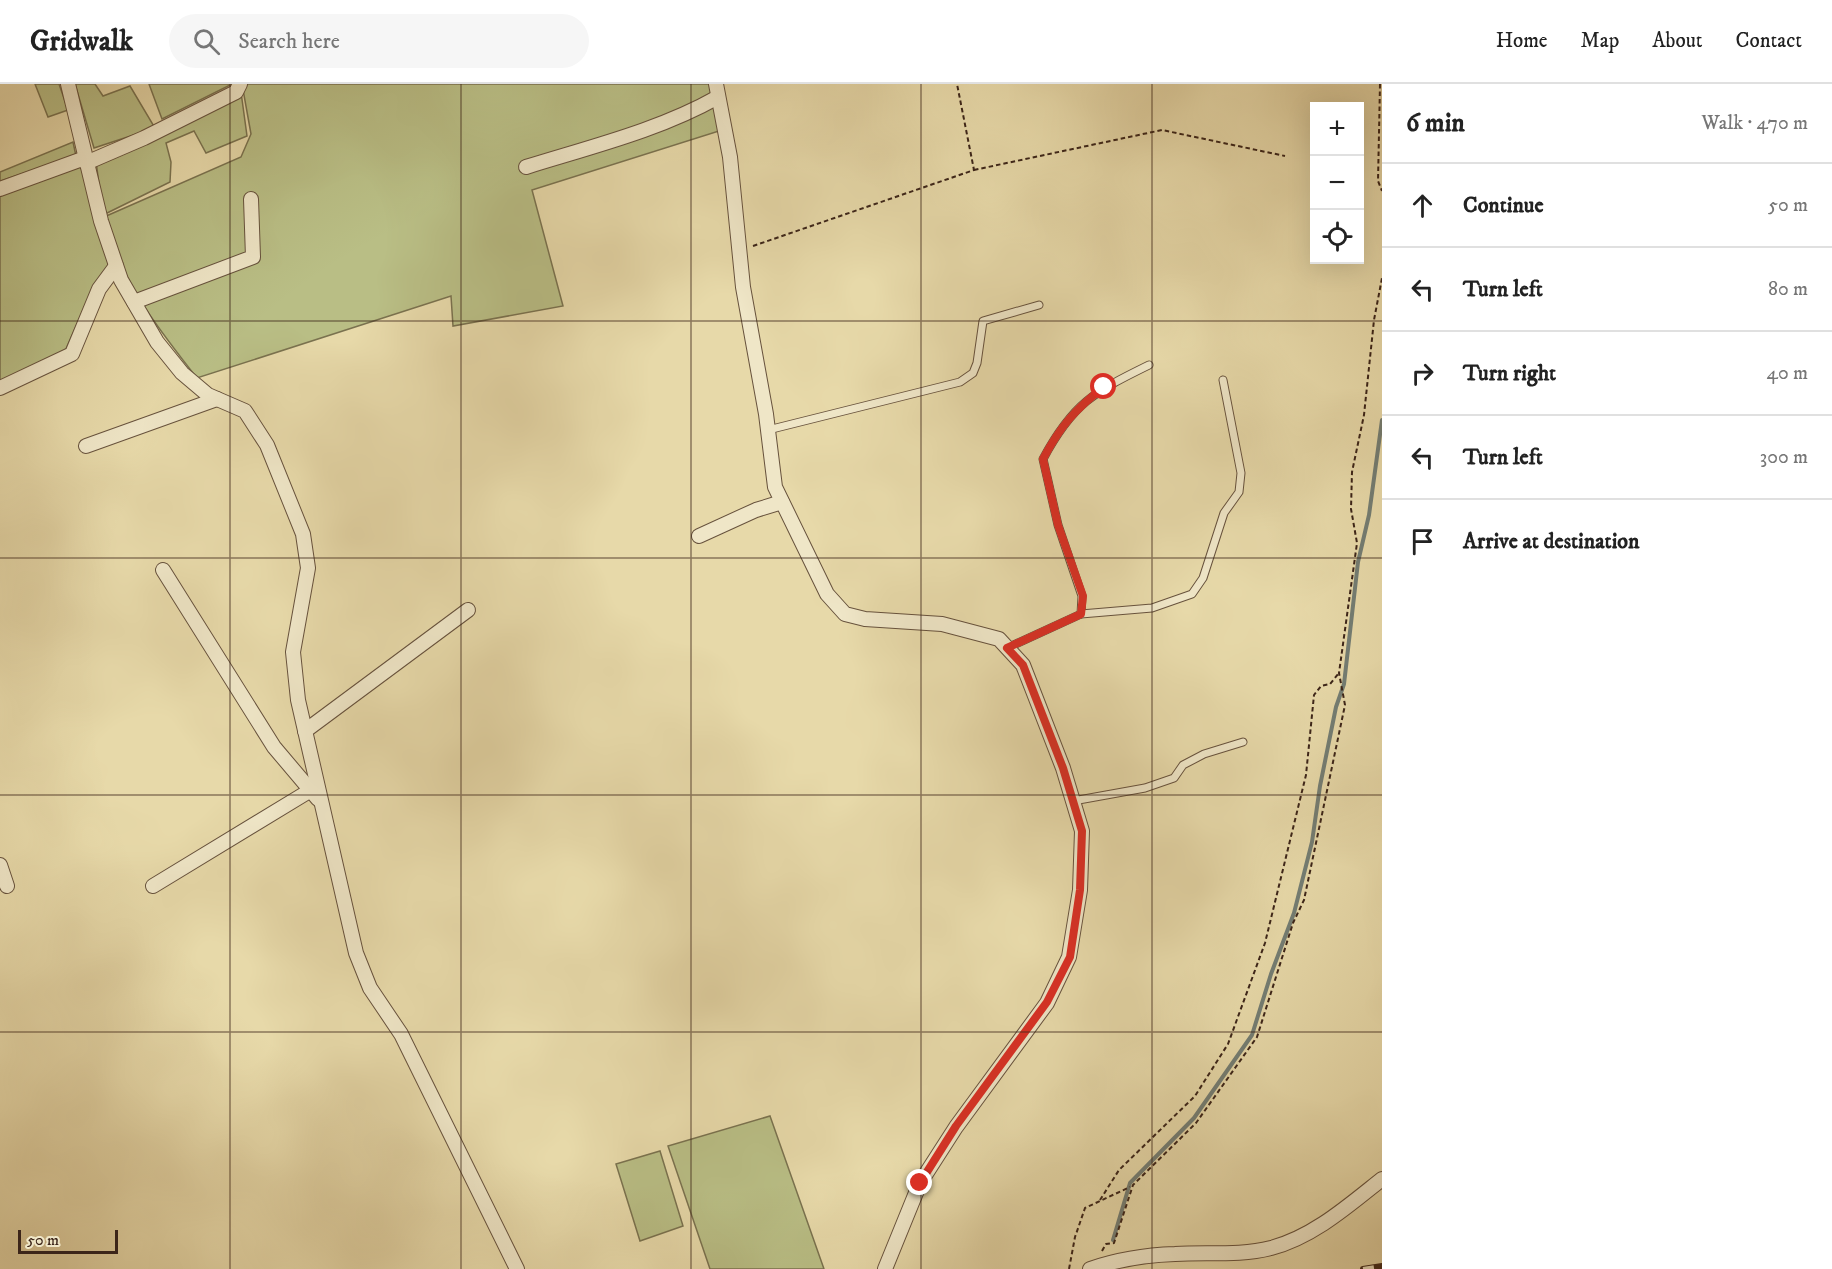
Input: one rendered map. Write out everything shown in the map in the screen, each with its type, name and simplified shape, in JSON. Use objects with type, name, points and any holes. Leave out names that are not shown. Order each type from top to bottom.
[{"type":"street","points":[[68,84],[100,221],[116,266],[134,302],[157,342],[182,373],[217,399],[245,411],[267,445],[303,534],[308,568],[293,652],[298,700],[356,952],[370,988],[401,1034],[517,1269]]},
{"type":"street","points":[[0,189],[86,160],[160,124],[236,92],[240,84]]},
{"type":"street","points":[[526,167],[643,130],[698,108],[717,90]]},
{"type":"street","points":[[717,90],[730,157],[739,250],[775,487],[827,594],[845,614],[865,619],[942,624],[999,639],[1023,665],[1063,768],[1082,831],[1080,890],[1070,957],[1047,1002],[956,1126],[920,1183],[885,1269]]},
{"type":"street","points":[[134,302],[253,257],[251,200]]},
{"type":"street","points":[[0,388],[72,354],[99,289],[116,266]]},
{"type":"street","points":[[86,446],[217,399]]},
{"type":"street","points":[[699,536],[756,510],[782,502]]},
{"type":"street","points":[[163,570],[274,747],[321,802]]},
{"type":"street","points":[[305,731],[468,610]]},
{"type":"street","points":[[153,886],[310,790]]},
{"type":"street","points":[[0,865],[7,886]]},
{"type":"street","points":[[1091,1269],[1174,1254],[1235,1253],[1269,1249],[1294,1240],[1321,1225],[1382,1179]]},
{"type":"lane","points":[[768,430],[960,382],[974,373],[983,321],[1039,305]]},
{"type":"lane","points":[[1081,614],[1083,596],[1058,525],[1043,459],[1060,427],[1082,404],[1104,387],[1149,365]]},
{"type":"lane","points":[[1007,648],[1081,614],[1152,608],[1192,594],[1203,578],[1224,513],[1239,492],[1241,473],[1223,380]]},
{"type":"lane","points":[[1073,801],[1145,788],[1174,778],[1183,765],[1204,754],[1243,742]]},
{"type":"path","points":[[957,84],[974,170]]},
{"type":"path","points":[[1380,84],[1378,181],[1382,191]]},
{"type":"path","points":[[739,250],[974,170],[1162,130],[1285,156]]},
{"type":"path","points":[[1069,1269],[1075,1237],[1085,1208],[1133,1185],[1196,1123],[1257,1037],[1293,923],[1304,900],[1315,857],[1345,705],[1339,672],[1357,543],[1351,509],[1352,472],[1364,415],[1374,320],[1382,278]]},
{"type":"path","points":[[1100,1200],[1119,1170],[1195,1096],[1228,1044],[1265,943],[1306,775],[1314,695],[1321,686],[1330,684],[1339,672]]},
{"type":"path","points":[[1091,1269],[1106,1244],[1114,1243],[1133,1185]]},
{"type":"green space","points":[[35,84],[59,84],[68,110],[48,117]]},
{"type":"green space","points":[[75,84],[95,84],[103,96],[130,86],[155,128],[94,148]]},
{"type":"green space","points":[[149,84],[232,84],[162,119]]},
{"type":"green space","points":[[242,84],[712,84],[719,131],[532,190],[563,306],[453,326],[451,296],[197,378],[154,321],[131,284],[104,217],[241,157],[251,134]]},
{"type":"green space","points":[[241,92],[247,136],[206,153],[194,131],[166,143],[171,162],[170,182],[103,215],[96,161]]},
{"type":"green space","points":[[73,142],[76,156],[0,181],[0,172]]},
{"type":"green space","points":[[85,158],[113,257],[84,308],[65,351],[0,382],[0,189]]},
{"type":"green space","points":[[770,1116],[824,1269],[710,1269],[668,1146]]},
{"type":"green space","points":[[660,1151],[683,1226],[640,1241],[616,1164]]},
{"type":"waterway","points":[[1113,1240],[1130,1183],[1194,1118],[1252,1035],[1271,974],[1294,913],[1312,842],[1320,786],[1336,707],[1344,684],[1358,562],[1369,515],[1382,420]]},
{"type":"railway","points":[[1363,1269],[1382,1266]]},
{"type":"route","points":[[920,1183],[956,1126],[1047,1002],[1070,957],[1080,890],[1082,831],[1063,768],[1023,665],[1007,648],[1081,614],[1083,596],[1058,525],[1043,459],[1060,427],[1082,404],[1104,387]]}]
